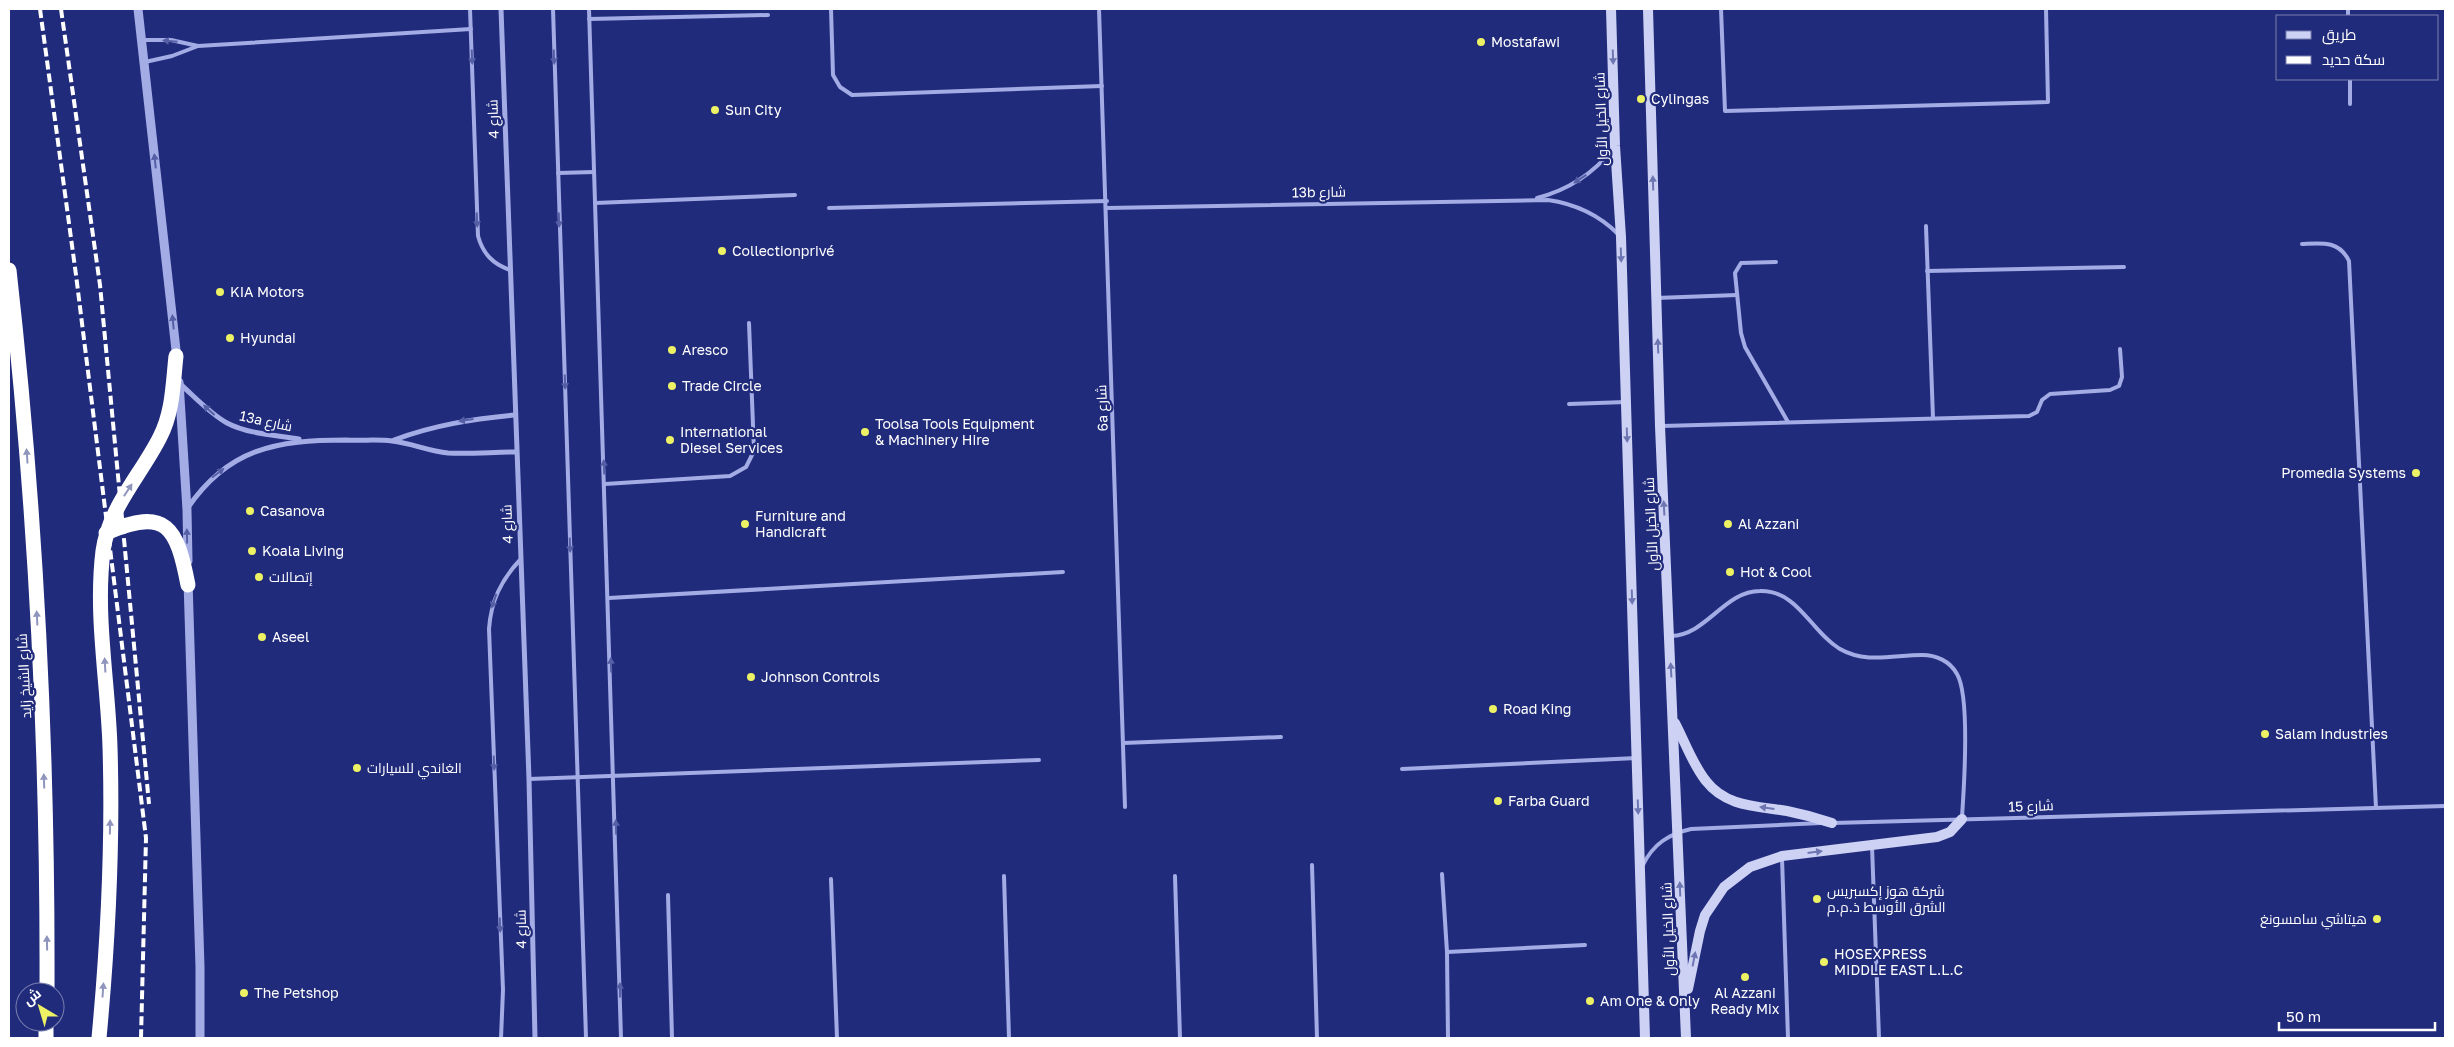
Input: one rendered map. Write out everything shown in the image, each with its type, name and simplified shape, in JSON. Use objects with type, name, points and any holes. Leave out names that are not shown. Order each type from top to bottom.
[{"type":"highway","name":"شارع الشيخ زايد","points":[[9,270],[26,451],[35,577],[45,828],[46,982]]},
{"type":"highway","points":[[99,1038],[106,931],[110,808],[110,747],[101,596],[106,533],[115,512],[146,463],[166,423],[170,410],[176,356]]},
{"type":"highway","points":[[106,533],[139,521],[152,520],[163,526],[171,532],[177,542],[188,585]]},
{"type":"main road","name":"شارع الخيل الأول","points":[[1611,9],[1615,146],[1621,237],[1645,1038]]},
{"type":"main road","name":"شارع الخيل الأول","points":[[1648,9],[1660,426],[1674,719],[1686,1038]]},
{"type":"main road","points":[[1674,719],[1706,782],[1724,797],[1745,806],[1789,812],[1832,823]]},
{"type":"main road","points":[[1684,1007],[1700,931],[1713,900],[1724,887],[1750,866],[1782,856],[1943,835],[1962,819]]},
{"type":"street","points":[[138,9],[179,382],[187,510],[200,958],[200,1038]]},
{"type":"street","name":"شارع 4","points":[[501,9],[529,779],[535,1038]]},
{"type":"street","name":"13a شارع","points":[[179,382],[215,415],[231,425],[247,431],[304,440],[393,441],[447,452],[516,452]]},
{"type":"street","name":"13a شارع","points":[[393,441],[416,432],[463,420],[515,415]]},
{"type":"street","name":"13a شارع","points":[[187,510],[200,490],[213,477],[240,458],[271,447],[304,440]]},
{"type":"lane","points":[[470,9],[478,236],[480,246],[492,261],[510,270]]},
{"type":"lane","points":[[553,9],[586,1038]]},
{"type":"lane","points":[[589,9],[621,1038]]},
{"type":"lane","points":[[831,9],[833,75],[840,88],[852,95],[1102,86]]},
{"type":"lane","name":"6a شارع","points":[[1099,9],[1107,201],[1125,807]]},
{"type":"lane","points":[[1721,9],[1725,111],[2048,102],[2046,9]]},
{"type":"lane","points":[[589,19],[768,15]]},
{"type":"lane","points":[[142,40],[171,40],[198,46],[472,29]]},
{"type":"lane","points":[[144,62],[172,56],[198,46]]},
{"type":"lane","points":[[2350,80],[2350,104]]},
{"type":"lane","name":"13b شارع","points":[[1532,199],[1564,189],[1578,181],[1604,160],[1615,146]]},
{"type":"lane","points":[[558,173],[594,172]]},
{"type":"lane","points":[[595,203],[795,195]]},
{"type":"lane","name":"13b شارع","points":[[1107,208],[1532,199],[1557,201],[1581,208],[1602,220],[1621,237]]},
{"type":"lane","points":[[829,208],[1107,201]]},
{"type":"lane","points":[[1926,226],[1933,418]]},
{"type":"lane","points":[[2302,244],[2334,244],[2346,253],[2349,260],[2376,808]]},
{"type":"lane","points":[[1776,262],[1745,262],[1738,266],[1734,274],[1741,333],[1745,347],[1788,422]]},
{"type":"lane","points":[[1927,271],[2124,267]]},
{"type":"lane","points":[[1656,298],[1737,295]]},
{"type":"lane","points":[[604,484],[730,476],[746,467],[754,451],[749,323]]},
{"type":"lane","points":[[1660,426],[2029,416],[2037,412],[2042,400],[2050,394],[2114,388],[2121,381],[2120,349]]},
{"type":"lane","points":[[1569,404],[1626,402]]},
{"type":"lane","points":[[501,1038],[503,990],[489,629],[490,616],[498,591],[520,560]]},
{"type":"lane","points":[[608,598],[1063,572]]},
{"type":"lane","points":[[1670,636],[1687,634],[1695,630],[1743,594],[1766,591],[1787,598],[1799,608],[1822,635],[1846,652],[1874,658],[1922,655],[1942,659],[1956,672],[1962,689],[1966,766],[1962,819]]},
{"type":"lane","points":[[1123,743],[1281,737]]},
{"type":"lane","points":[[1402,769],[1636,758]]},
{"type":"lane","points":[[529,779],[1039,760]]},
{"type":"lane","name":"شارع 15","points":[[1640,875],[1643,864],[1657,844],[1678,832],[1691,829],[1962,819],[2445,806]]},
{"type":"lane","points":[[1872,845],[1880,1038]]},
{"type":"lane","points":[[1782,856],[1788,1038]]},
{"type":"lane","points":[[1312,866],[1317,1038]]},
{"type":"lane","points":[[1442,874],[1447,952],[1448,1038]]},
{"type":"lane","points":[[1004,876],[1009,1038]]},
{"type":"lane","points":[[1175,876],[1180,1038]]},
{"type":"lane","points":[[831,879],[837,1038]]},
{"type":"lane","points":[[668,895],[672,1038]]},
{"type":"lane","points":[[1447,952],[1585,945]]},
{"type":"railway","points":[[40,9],[76,275],[146,838],[141,1038]]},
{"type":"railway","points":[[61,9],[100,285],[149,804]]},
{"type":"place","name":"Mostafawi","points":[[1481,42]]},
{"type":"place","name":"Cylingas","points":[[1641,99]]},
{"type":"place","name":"Sun City","points":[[715,110]]},
{"type":"place","name":"Collectionprivé","points":[[722,251]]},
{"type":"place","name":"KIA Motors","points":[[220,292]]},
{"type":"place","name":"Hyundai","points":[[230,338]]},
{"type":"place","name":"Aresco","points":[[672,350]]},
{"type":"place","name":"Trade Circle","points":[[672,386]]},
{"type":"place","name":"Toolsa Tools Equipment & Machinery Hire","points":[[865,432]]},
{"type":"place","name":"International Diesel Services","points":[[670,440]]},
{"type":"place","name":"Promedia Systems","points":[[2416,473]]},
{"type":"place","name":"Casanova","points":[[250,511]]},
{"type":"place","name":"Furniture and Handicraft","points":[[745,524]]},
{"type":"place","name":"Al Azzani","points":[[1728,524]]},
{"type":"place","name":"Koala Living","points":[[252,551]]},
{"type":"place","name":"Hot & Cool","points":[[1730,572]]},
{"type":"place","name":"إتصالات","points":[[259,577]]},
{"type":"place","name":"Aseel","points":[[262,637]]},
{"type":"place","name":"Johnson Controls","points":[[751,677]]},
{"type":"place","name":"Road King","points":[[1493,709]]},
{"type":"place","name":"Salam Industries","points":[[2265,734]]},
{"type":"place","name":"الغاندي للسيارات","points":[[357,768]]},
{"type":"place","name":"Farba Guard","points":[[1498,801]]},
{"type":"place","name":"شركة هوز إكسبريس الشرق الأوسط ذ.م.م","points":[[1817,899]]},
{"type":"place","name":"هيتاشي سامسونغ","points":[[2377,919]]},
{"type":"place","name":"HOSEXPRESS MIDDLE EAST L.L.C","points":[[1824,962]]},
{"type":"place","name":"Al Azzani Ready Mix","points":[[1745,977]]},
{"type":"place","name":"The Petshop","points":[[244,993]]},
{"type":"place","name":"Am One & Only","points":[[1590,1001]]}]
